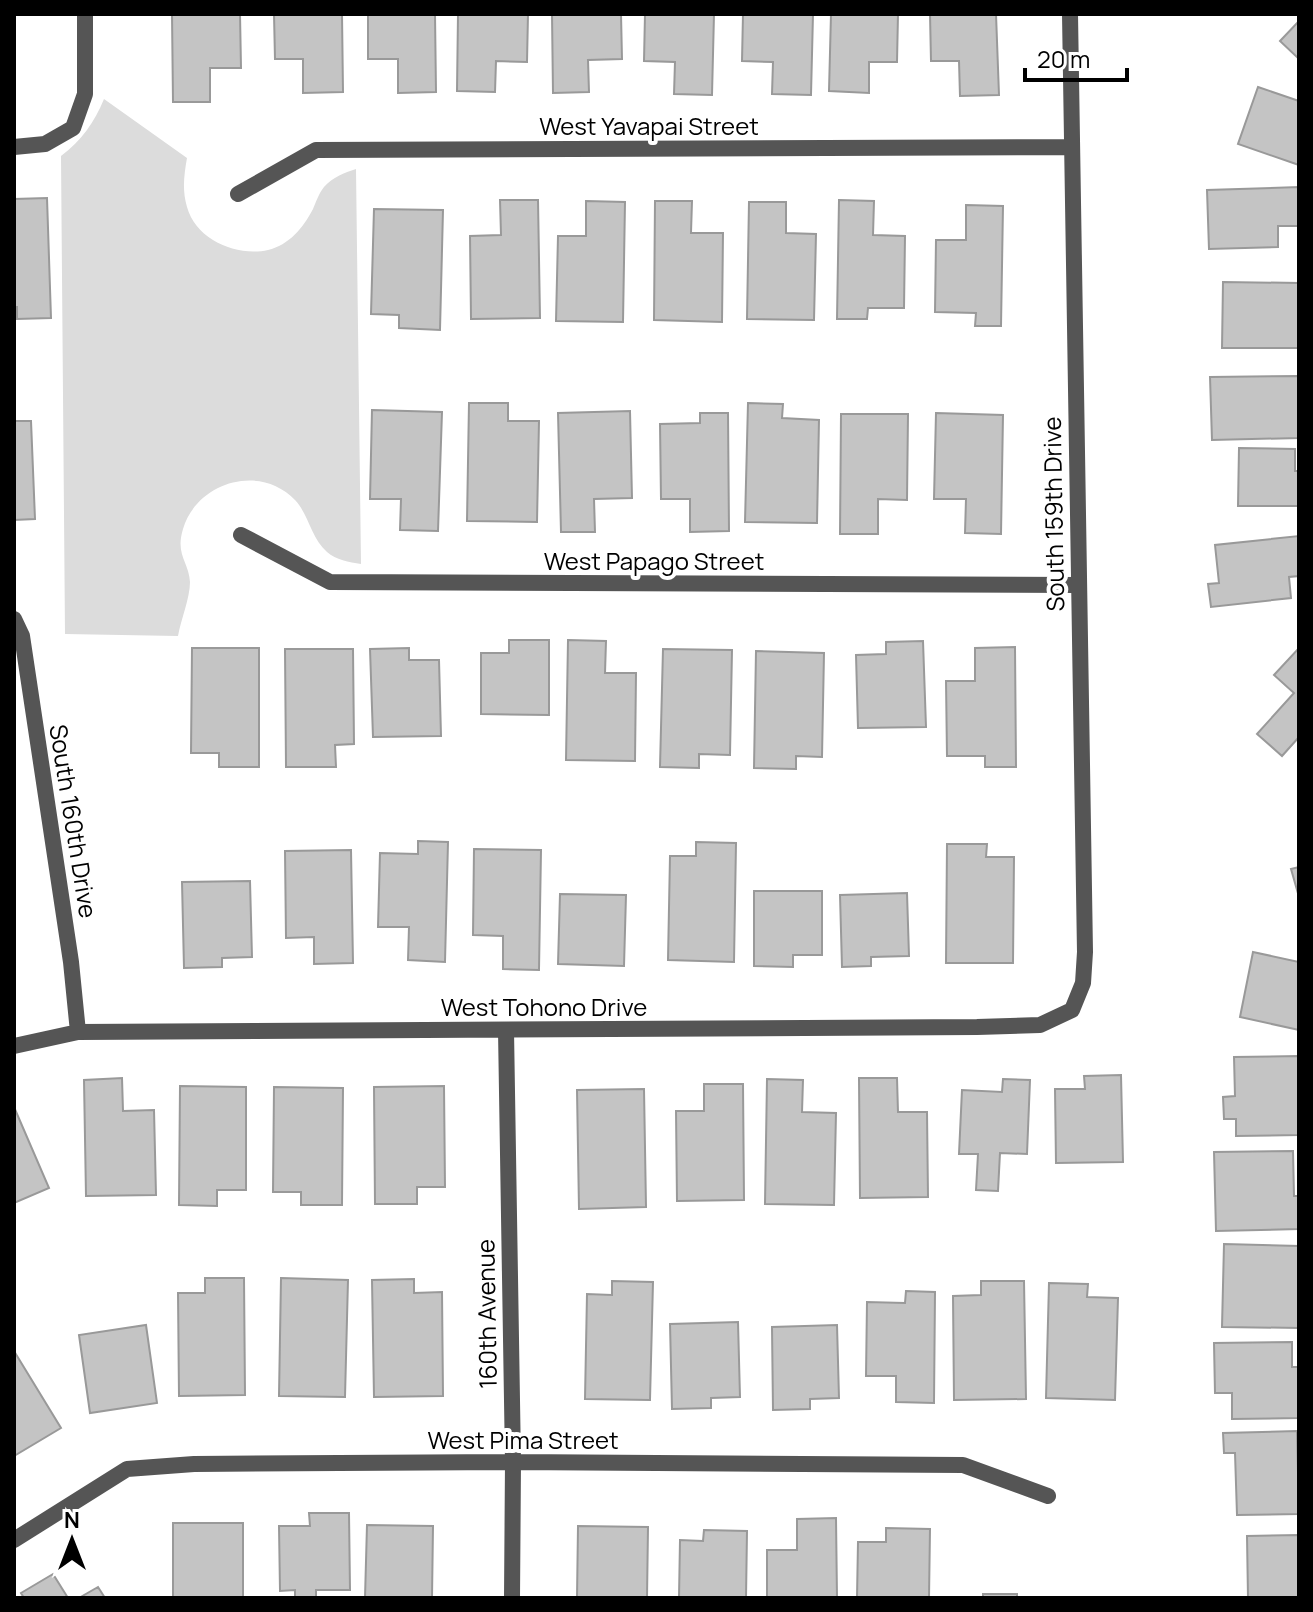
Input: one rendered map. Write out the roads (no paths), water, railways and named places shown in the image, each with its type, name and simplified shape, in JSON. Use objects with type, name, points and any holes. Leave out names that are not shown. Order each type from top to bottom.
[{"type":"street","points":[[14,147],[45,144],[73,128],[85,94],[85,14]]},
{"type":"street","name":"South 159th Drive","points":[[1070,14],[1085,952],[1083,983],[1072,1010]]},
{"type":"street","name":"West Yavapai Street","points":[[238,194],[316,150],[1071,147]]},
{"type":"street","name":"West Papago Street","points":[[241,535],[330,582],[1078,585]]},
{"type":"street","name":"South 160th Drive","points":[[14,619],[22,636],[71,962],[78,1032]]},
{"type":"street","name":"West Tohono Drive","points":[[14,1046],[78,1032],[1040,1025],[1072,1010]]},
{"type":"street","name":"160th Avenue","points":[[506,1030],[513,1462],[512,1598]]},
{"type":"street","name":"West Pima Street","points":[[14,1540],[127,1469],[194,1464],[513,1462],[963,1465],[1048,1496]]}]
